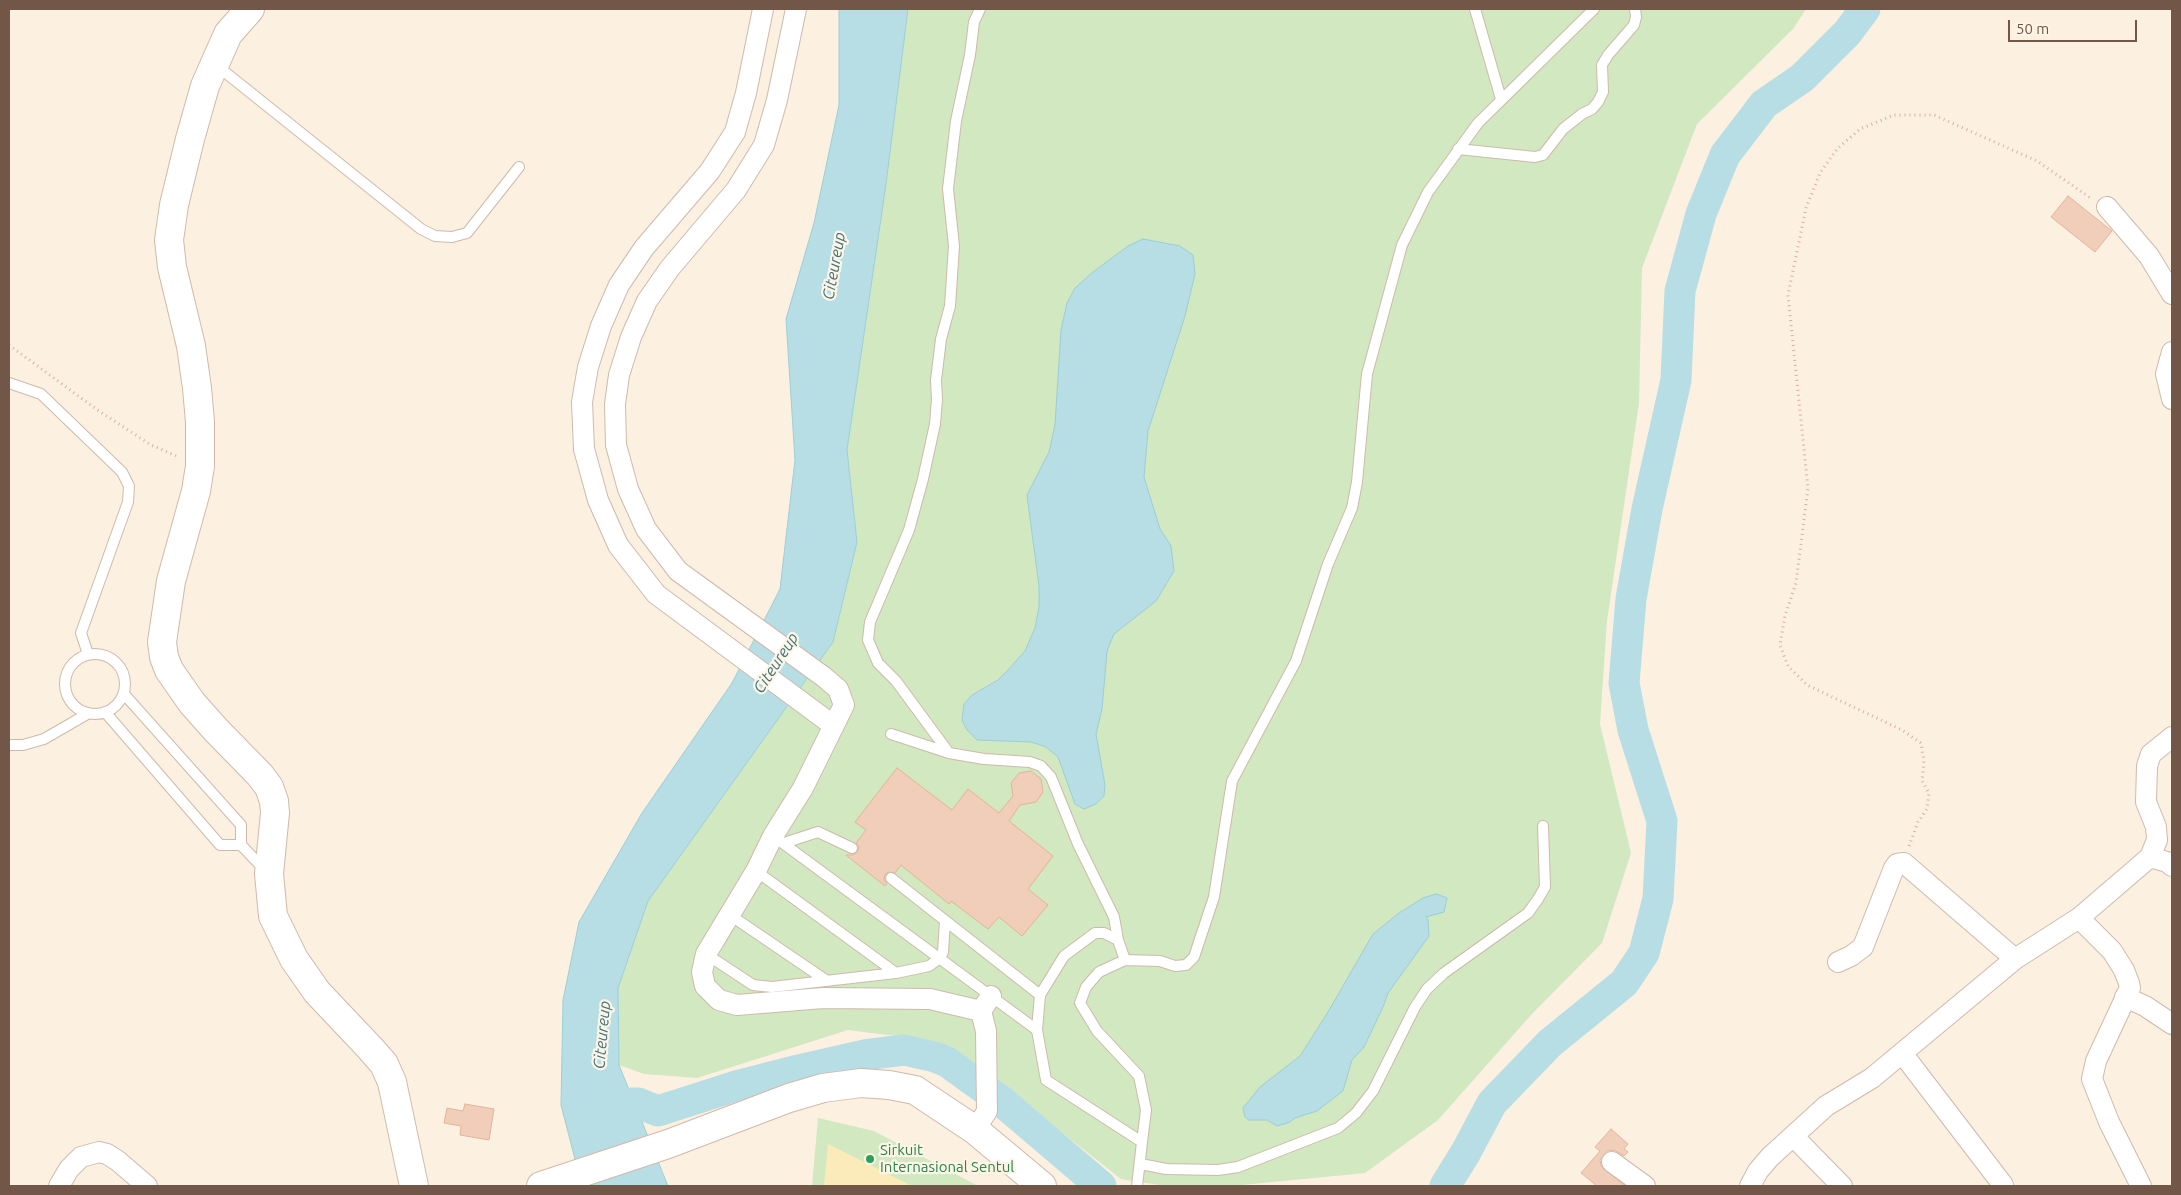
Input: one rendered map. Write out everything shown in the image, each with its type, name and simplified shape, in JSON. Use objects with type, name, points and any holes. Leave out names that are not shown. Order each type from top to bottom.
[{"type":"street","points":[[250,9],[228,34],[205,86],[174,205],[169,240],[172,267],[191,346],[197,388],[200,422],[200,466],[196,491],[171,581],[163,634],[164,657],[169,670],[192,702],[269,787],[274,801],[275,813],[269,874],[273,916],[294,959],[317,992],[384,1064],[392,1082],[414,1186]]},
{"type":"street","points":[[763,9],[746,93],[735,132],[710,171],[644,248],[619,285],[601,326],[588,368],[582,402],[584,449],[598,500],[618,545],[656,594],[834,726]]},
{"type":"street","points":[[796,9],[777,100],[764,145],[736,190],[670,268],[647,301],[631,337],[619,375],[615,404],[616,445],[628,489],[646,529],[678,571],[824,677],[838,689],[844,705],[779,840],[756,871],[706,954],[702,972],[705,986],[719,1000],[737,1005],[823,998],[930,999],[986,1004],[981,1120]]},
{"type":"street","points":[[2107,208],[2149,256],[2172,294]]},
{"type":"street","points":[[2172,352],[2166,374],[2172,399]]},
{"type":"street","points":[[682,614],[700,587]]},
{"type":"street","points":[[1750,1186],[1758,1171],[1770,1157],[1826,1106],[1872,1078],[2015,959],[2079,918],[2150,857],[2164,827],[2146,802],[2147,766],[2151,754],[2172,737]]},
{"type":"street","points":[[2150,857],[2167,862],[2172,866]]},
{"type":"street","points":[[1838,962],[1851,956],[1863,947],[1894,868],[1897,864],[1904,863],[2015,959]]},
{"type":"street","points":[[2079,918],[2112,951],[2130,984],[2130,988],[2096,1061],[2092,1079],[2109,1122],[2141,1186]]},
{"type":"street","points":[[2126,997],[2145,1006],[2172,1024]]},
{"type":"street","points":[[1902,1053],[2003,1185]]},
{"type":"street","points":[[554,1182],[668,1144],[789,1098],[823,1088],[861,1083],[915,1090],[981,1120],[1042,1186]]},
{"type":"street","points":[[1794,1136],[1842,1186]]},
{"type":"street","points":[[59,1186],[68,1169],[80,1157],[99,1152],[107,1154],[118,1161],[147,1186]]},
{"type":"street","points":[[1612,1162],[1645,1186]]},
{"type":"lane","points":[[948,753],[896,681],[878,663],[868,640],[870,622],[909,530],[924,480],[935,424],[936,380],[941,339],[950,306],[954,246],[948,189],[956,121],[970,55],[974,22],[980,9]]},
{"type":"lane","points":[[1474,9],[1501,99]]},
{"type":"lane","points":[[1137,1184],[1141,1164],[1146,1110],[1139,1076],[1097,1031],[1080,1003],[1086,987],[1099,972],[1125,960],[1160,961],[1175,966],[1186,965],[1194,958],[1199,948],[1214,897],[1232,781],[1296,661],[1328,564],[1352,508],[1367,374],[1396,260],[1428,192],[1458,149],[1501,99],[1594,9]]},
{"type":"lane","points":[[1458,149],[1535,157],[1543,155],[1563,128],[1592,109],[1598,102],[1603,92],[1602,65],[1608,55],[1634,25],[1635,9]]},
{"type":"lane","points":[[215,64],[421,228],[435,236],[452,237],[467,233],[519,168]]},
{"type":"lane","points":[[9,383],[40,394],[122,472],[128,486],[128,502],[81,633],[88,654]]},
{"type":"lane","points":[[9,745],[23,745],[44,739],[88,713],[105,712],[116,705],[124,694],[125,678],[118,664],[104,655],[88,654],[74,662],[66,676],[66,692],[74,706],[88,713]]},
{"type":"lane","points":[[124,694],[241,825],[241,845],[269,874]]},
{"type":"lane","points":[[105,712],[220,845],[241,845]]},
{"type":"lane","points":[[891,734],[948,753],[984,760],[1030,762],[1041,766],[1051,777],[1078,844],[1114,917],[1118,940],[1125,960]]},
{"type":"lane","points":[[1141,1164],[1166,1169],[1218,1170],[1238,1167],[1338,1128],[1356,1113],[1373,1091],[1415,1007],[1427,989],[1444,973],[1528,913],[1538,899],[1545,887],[1544,826]]},
{"type":"lane","points":[[779,840],[818,832],[852,848]]},
{"type":"lane","points":[[779,840],[940,958],[986,1004],[1037,1030]]},
{"type":"lane","points":[[756,871],[896,973]]},
{"type":"lane","points":[[891,878],[1040,995]]},
{"type":"lane","points":[[730,915],[827,981]]},
{"type":"lane","points":[[706,954],[753,985],[772,987],[896,973],[929,966],[940,958],[944,952],[945,922]]},
{"type":"lane","points":[[1118,940],[1104,932],[1095,933],[1064,956],[1040,995],[1037,1030],[1046,1080],[1142,1142]]},
{"type":"path","points":[[1904,863],[1918,822],[1927,809],[1929,793],[1922,780],[1924,761],[1921,743],[1902,730],[1807,685],[1788,666],[1780,645],[1785,616],[1796,583],[1808,488],[1788,295],[1806,208],[1820,173],[1837,149],[1860,128],[1894,115],[1934,115],[2036,161],[2107,208]]},
{"type":"path","points":[[9,345],[96,409],[151,445],[200,466]]},
{"type":"green space","points":[[908,9],[1806,9],[1793,29],[1697,124],[1642,268],[1639,403],[1607,621],[1600,724],[1631,853],[1602,943],[1531,1015],[1438,1120],[1365,1173],[1232,1186],[1165,1186],[1121,1179],[975,1064],[928,1040],[848,1030],[697,1078],[644,1074],[619,1065],[618,988],[648,901],[833,642],[857,542],[847,450],[886,184]]},
{"type":"green space","name":"Sirkuit Internasional Sentul","points":[[818,1118],[874,1131],[978,1186],[812,1186]]},
{"type":"sand","points":[[828,1144],[912,1186],[824,1186]]},
{"type":"water","name":"Citeureup","points":[[839,9],[908,9],[886,184],[847,450],[857,542],[833,642],[648,901],[618,988],[619,1065],[668,1186],[582,1186],[561,1105],[563,1000],[579,922],[642,813],[732,683],[780,589],[795,460],[786,319],[814,223],[839,105]]},
{"type":"water","points":[[1143,239],[1180,246],[1193,255],[1195,274],[1185,316],[1148,431],[1144,477],[1160,529],[1171,546],[1174,571],[1156,601],[1114,634],[1107,651],[1102,709],[1096,734],[1105,785],[1104,796],[1096,804],[1084,809],[1075,804],[1058,757],[1046,747],[1031,742],[977,740],[967,730],[962,720],[964,704],[972,695],[998,680],[1008,670],[1025,651],[1035,628],[1039,607],[1039,586],[1027,495],[1049,452],[1055,425],[1061,330],[1067,303],[1075,288],[1093,272],[1128,246]]},
{"type":"water","points":[[1436,894],[1447,898],[1444,912],[1426,917],[1428,920],[1429,936],[1388,993],[1364,1047],[1352,1060],[1343,1091],[1317,1111],[1277,1126],[1267,1120],[1249,1120],[1245,1117],[1243,1108],[1260,1087],[1300,1056],[1373,934],[1399,913],[1423,898]]},
{"type":"building","points":[[2068,196],[2112,231],[2095,252],[2051,217]]},
{"type":"building","points":[[897,768],[952,810],[968,789],[999,813],[1013,796],[1011,783],[1019,773],[1031,771],[1041,779],[1043,792],[1036,802],[1020,805],[1009,821],[1053,856],[1028,889],[1048,905],[1022,936],[999,917],[988,929],[951,901],[949,904],[901,865],[895,873],[889,872],[885,874],[884,880],[887,884],[885,886],[846,855],[853,855],[858,851],[859,847],[856,843],[866,830],[855,822]]},
{"type":"building","points":[[465,1104],[494,1109],[489,1140],[460,1135],[461,1126],[444,1123],[447,1108],[463,1111]]},
{"type":"building","points":[[1611,1129],[1628,1144],[1624,1149],[1628,1152],[1624,1156],[1614,1150],[1607,1151],[1600,1160],[1601,1166],[1625,1186],[1597,1186],[1581,1173],[1600,1151],[1595,1147]]},
{"type":"waterway","points":[[1445,1186],[1466,1152],[1492,1103],[1550,1043],[1624,983],[1644,953],[1658,899],[1662,821],[1633,730],[1624,683],[1631,599],[1647,509],[1676,380],[1680,291],[1701,214],[1725,155],[1764,104],[1802,78],[1847,33],[1865,9]]},
{"type":"waterway","points":[[597,1104],[638,1103],[658,1111],[736,1086],[798,1070],[864,1055],[904,1050],[935,1057],[947,1062],[1000,1100],[1101,1186]]},
{"type":"place","name":"Sirkuit Internasional Sentul","points":[[870,1159]]}]
